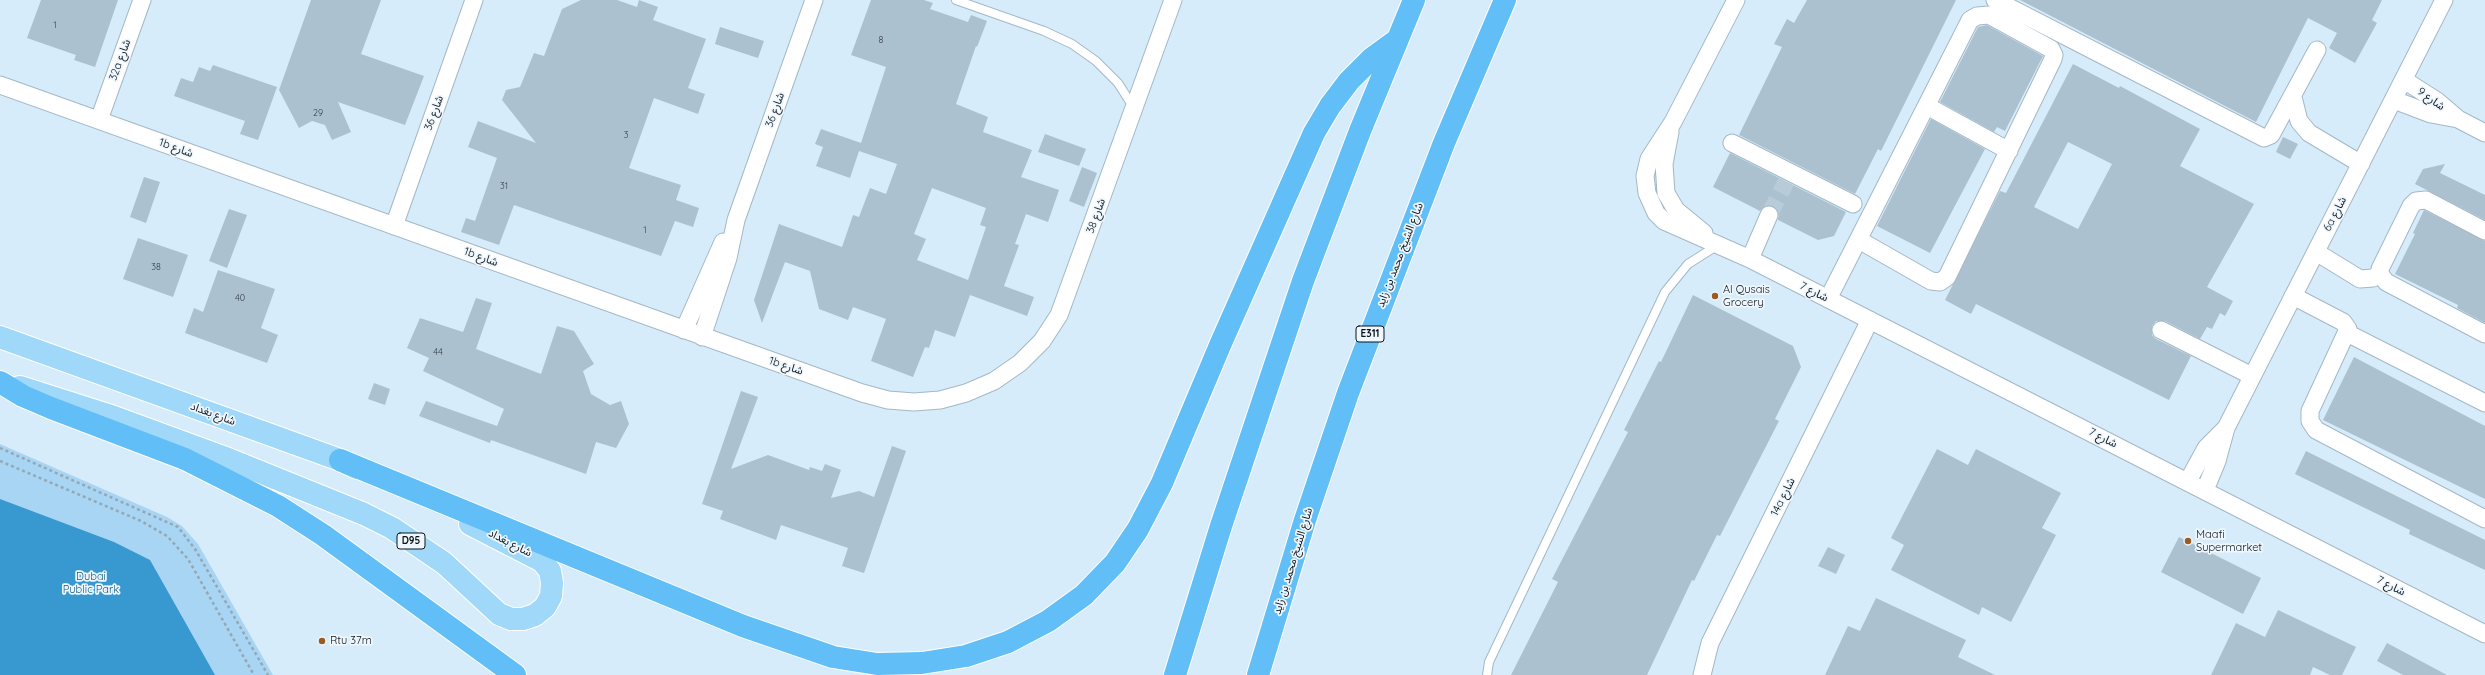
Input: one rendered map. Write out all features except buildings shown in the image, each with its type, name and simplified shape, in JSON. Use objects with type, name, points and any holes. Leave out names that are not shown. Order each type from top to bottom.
[{"type":"highway","points":[[1175,675],[1221,526],[1303,281],[1414,0]]},
{"type":"highway","name":"شارع الشيخ محمد بن زايد","points":[[1258,675],[1305,520],[1354,378],[1444,143],[1504,0]]},
{"type":"highway","points":[[340,460],[743,626],[833,657],[877,664],[922,663],[966,656],[1008,642],[1048,621],[1084,595],[1115,563],[1138,529],[1162,483],[1314,133],[1330,106],[1349,81],[1371,59],[1397,40]]},
{"type":"highway","points":[[0,381],[23,396],[51,408],[185,459],[278,506],[323,535],[515,675]]},
{"type":"main road","name":"شارع بغداد","points":[[0,337],[340,460],[532,554],[542,561],[550,571],[552,583],[551,596],[545,607],[535,615],[523,619],[511,619],[499,614],[444,563],[398,532],[364,514],[163,435],[59,398],[0,381]]},
{"type":"street","name":"32a شارع","points":[[99,120],[142,0]]},
{"type":"street","name":"شارع 36","points":[[394,226],[474,0]]},
{"type":"street","name":"شارع 36","points":[[702,337],[728,258],[736,220],[814,0]]},
{"type":"street","name":"شارع 38","points":[[966,393],[994,381],[1020,363],[1042,341],[1059,315],[1173,0]]},
{"type":"street","name":"شارع 7","points":[[1736,0],[1673,122],[1666,146],[1664,164],[1666,193],[1682,217],[1719,244],[2188,481],[2485,634]]},
{"type":"street","points":[[1995,0],[2260,137],[2272,135],[2317,50]]},
{"type":"street","name":"6a شارع","points":[[2205,490],[2217,461],[2226,428],[2444,0]]},
{"type":"street","points":[[1828,299],[1970,20],[1983,15],[1996,19],[2051,49],[2054,55],[2009,151],[1944,280],[1931,281],[1859,240]]},
{"type":"street","name":"شارع 9","points":[[2404,80],[2433,98],[2458,119],[2485,133]]},
{"type":"street","name":"1b شارع","points":[[0,85],[862,393],[888,400],[914,402],[940,400],[966,393]]},
{"type":"street","points":[[2292,97],[2303,127],[2361,164]]},
{"type":"street","name":"شارع 9","points":[[2394,100],[2431,114],[2458,119]]},
{"type":"street","points":[[1927,106],[2009,151]]},
{"type":"street","points":[[1732,143],[1789,176],[1853,204]]},
{"type":"street","points":[[2485,231],[2426,200],[2416,202],[2411,206],[2380,269],[2380,274],[2386,282],[2485,334]]},
{"type":"street","points":[[1750,259],[1769,215]]},
{"type":"street","name":"شارع 36","points":[[684,330],[718,254],[736,220]]},
{"type":"street","points":[[2316,252],[2360,279],[2373,278],[2380,274]]},
{"type":"street","points":[[2293,296],[2343,322],[2348,329],[2310,411],[2310,421],[2316,430],[2485,519]]},
{"type":"street","name":"14a شارع","points":[[1702,675],[1710,643],[1870,320]]},
{"type":"street","points":[[2161,330],[2252,376]]},
{"type":"street","points":[[2347,333],[2485,403]]},
{"type":"street","name":"6a شارع","points":[[2188,481],[2206,448],[2226,428]]},
{"type":"lane","points":[[956,0],[1044,31],[1072,44],[1096,61],[1118,83],[1134,108]]},
{"type":"lane","points":[[1487,675],[1489,662],[1665,292],[1688,264],[1719,244]]},
{"type":"path","points":[[0,448],[178,527],[192,544],[268,675]]},
{"type":"path","points":[[0,460],[141,521],[167,536],[188,559],[254,675]]},
{"type":"green space","name":"Dubai Public Park","points":[[0,444],[167,517],[182,526],[198,544],[273,675],[0,675]]},
{"type":"water","name":"Dubai Public Park","points":[[0,499],[114,542],[150,560],[215,675],[0,675]]},
{"type":"tunnel","points":[[1769,215],[1786,182]]},
{"type":"place","name":"Al Qusais Grocery","points":[[1715,296]]},
{"type":"place","name":"Maafi Supermarket","points":[[2188,541]]},
{"type":"place","name":"Rtu 37m","points":[[322,641]]}]
